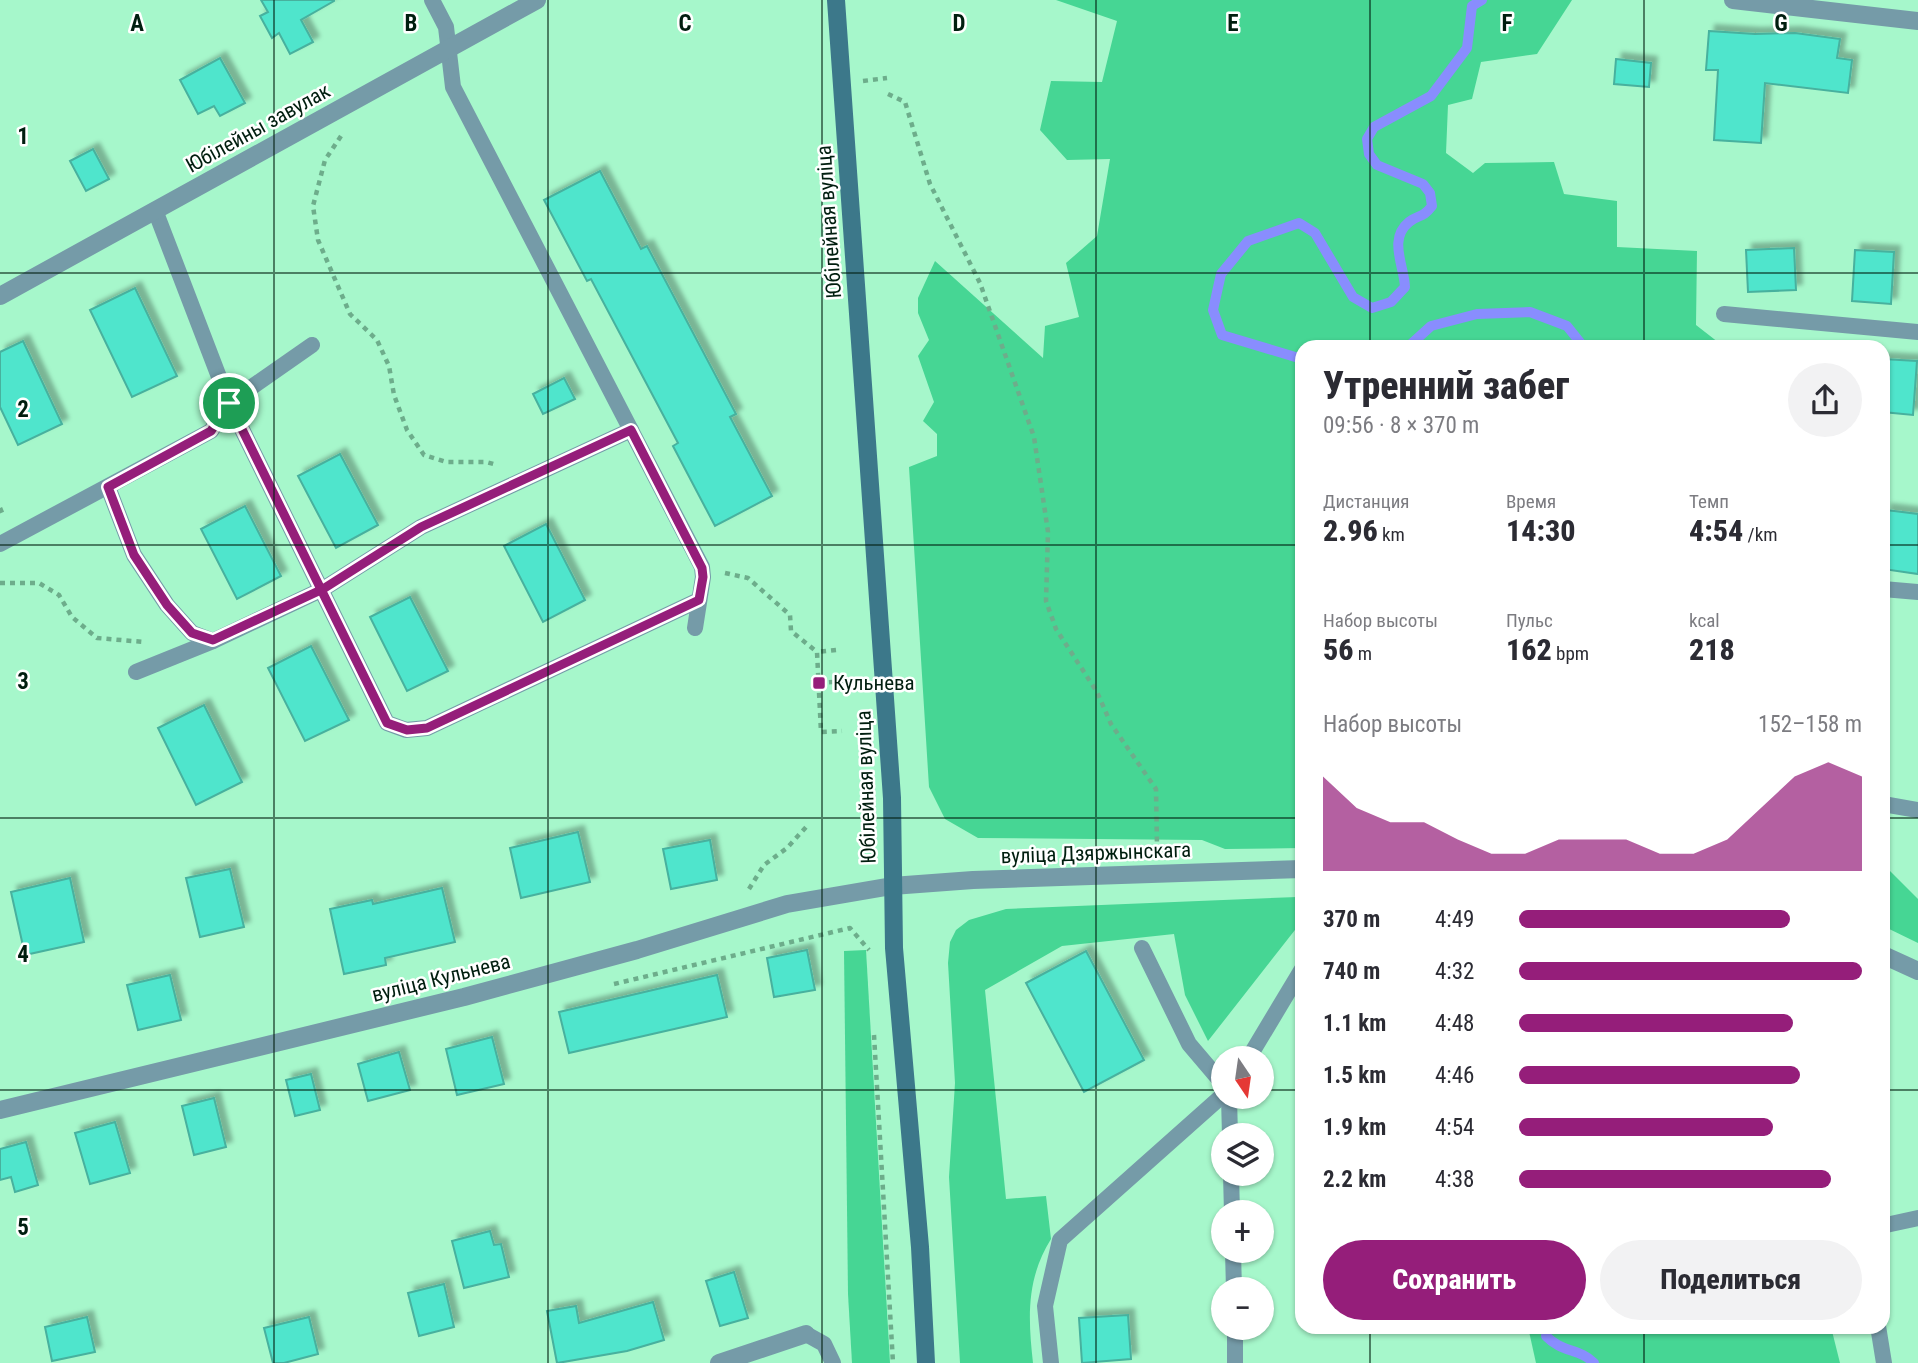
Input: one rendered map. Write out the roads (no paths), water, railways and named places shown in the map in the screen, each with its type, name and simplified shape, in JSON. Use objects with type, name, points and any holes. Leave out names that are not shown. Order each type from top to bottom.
[{"type":"main road","name":"Юбілейная вуліца","points":[[836,0],[892,798],[894,948],[919,1234],[926,1363]]},
{"type":"street","name":"Юбілейны завулак","points":[[0,296],[537,0]]},
{"type":"street","points":[[1733,0],[1839,6],[1918,21]]},
{"type":"street","name":"вуліца Дзяржынскага","points":[[892,886],[1000,879],[1295,869]]},
{"type":"street","name":"вуліца Кульнева","points":[[0,1110],[477,993],[637,950],[788,904],[892,886]]},
{"type":"street","points":[[1890,958],[1918,971]]},
{"type":"street","points":[[719,1363],[806,1334]]},
{"type":"lane","points":[[432,0],[446,27],[453,87],[702,568],[695,628]]},
{"type":"lane","points":[[155,210],[229,403],[387,723],[407,730],[427,728],[699,600]]},
{"type":"lane","points":[[1724,314],[1918,332]]},
{"type":"lane","points":[[0,544],[211,431],[229,403],[312,345]]},
{"type":"lane","points":[[136,672],[323,589],[421,527],[631,430]]},
{"type":"lane","points":[[108,487],[134,555],[167,605],[192,633],[213,640]]},
{"type":"lane","points":[[1890,590],[1918,592]]},
{"type":"lane","points":[[1890,805],[1918,810]]},
{"type":"lane","points":[[1142,948],[1189,1044],[1211,1070]]},
{"type":"lane","points":[[1256,1046],[1295,981]]},
{"type":"lane","points":[[1051,1363],[1045,1306],[1060,1240],[1211,1106]]},
{"type":"lane","points":[[1890,1225],[1918,1218]]},
{"type":"lane","points":[[806,1334],[824,1344],[833,1363]]},
{"type":"lane","points":[[1879,1334],[1884,1363]]},
{"type":"lane","points":[[1235,1340],[1235,1363]]},
{"type":"waterway","points":[[1295,357],[1222,335],[1213,310],[1221,274],[1248,241],[1299,223],[1315,233],[1353,297],[1372,308],[1391,302],[1405,287],[1399,236],[1409,222],[1426,213],[1432,206],[1430,193],[1423,184],[1377,165],[1369,154],[1367,139],[1374,127],[1431,96],[1467,48],[1472,6],[1482,0]]},
{"type":"waterway","points":[[1416,340],[1431,326],[1477,314],[1530,312],[1567,326],[1578,340]]},
{"type":"waterway","points":[[1546,1334],[1552,1341],[1594,1363]]},
{"type":"place","name":"Кульнева","points":[[819,683]]}]
